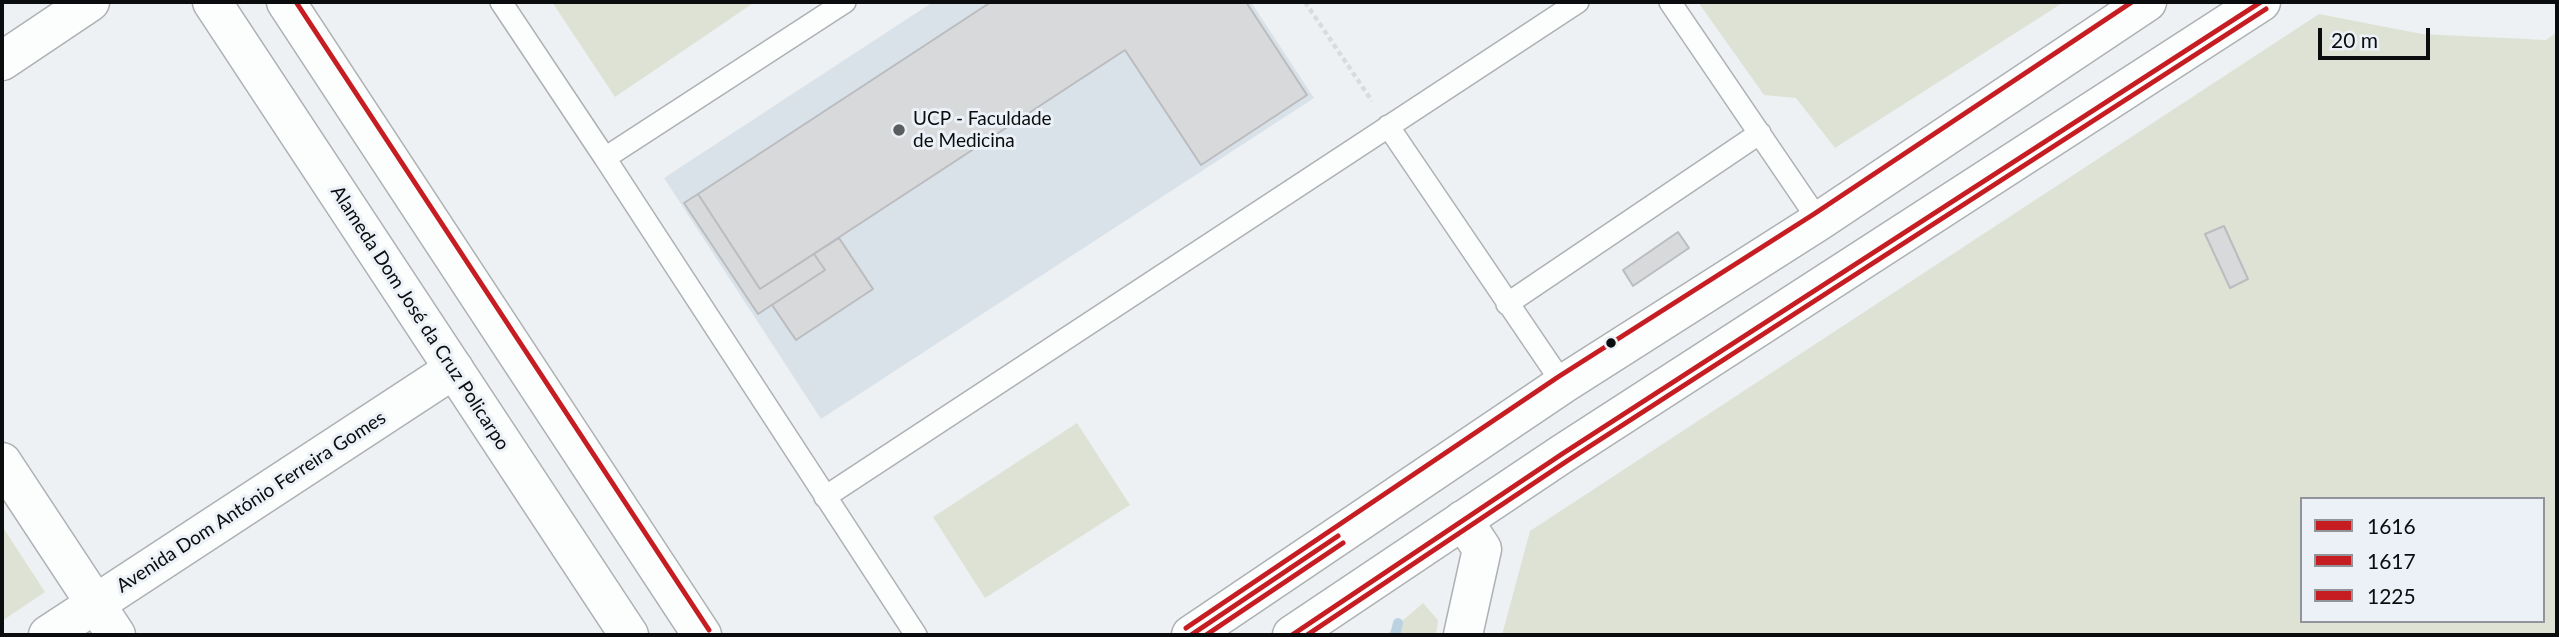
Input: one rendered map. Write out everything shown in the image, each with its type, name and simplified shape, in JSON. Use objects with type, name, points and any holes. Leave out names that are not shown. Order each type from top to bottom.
[{"type":"street","points":[[2,61],[90,2]]},
{"type":"street","name":"Alameda Dom José da Cruz Policarpo","points":[[212,2],[629,635]]},
{"type":"street","points":[[286,2],[702,635]]},
{"type":"street","points":[[1192,635],[1563,384],[1819,220],[2147,2]]},
{"type":"street","points":[[1292,635],[1562,454],[2261,2]]},
{"type":"street","name":"Avenida Dom António Ferreira Gomes","points":[[48,635],[454,369]]},
{"type":"street","points":[[2,462],[116,635]]},
{"type":"street","points":[[1463,520],[1482,549],[1463,635]]},
{"type":"lane","points":[[500,2],[916,635]]},
{"type":"lane","points":[[605,158],[845,2]]},
{"type":"lane","points":[[825,498],[1578,2]]},
{"type":"lane","points":[[1670,2],[1819,220]]},
{"type":"lane","points":[[1388,125],[1563,384]]},
{"type":"lane","points":[[1507,304],[1760,133]]},
{"type":"path","points":[[1306,2],[1388,125]]},
{"type":"shaded area","points":[[552,2],[755,2],[615,97]]},
{"type":"shaded area","points":[[933,2],[1251,2],[1314,98],[821,419],[664,178]]},
{"type":"shaded area","points":[[1698,2],[2064,2],[1835,148],[1796,98],[1764,95]]},
{"type":"shaded area","points":[[2319,14],[2422,34],[2546,40],[2557,32],[2557,635],[1502,635],[1530,531]]},
{"type":"shaded area","points":[[1077,423],[1130,505],[985,598],[933,517]]},
{"type":"shaded area","points":[[2,526],[45,592],[2,621]]},
{"type":"shaded area","points":[[1423,603],[1438,620],[1436,635],[1386,635]]},
{"type":"building","name":"UCP - Faculdade de Medicina","points":[[991,2],[1246,2],[1307,95],[1201,165],[1125,50],[760,289],[698,194]]},
{"type":"building","points":[[698,194],[760,289],[814,254],[825,270],[758,314],[684,203]]},
{"type":"building","points":[[2224,226],[2248,279],[2230,288],[2205,234]]},
{"type":"building","points":[[1678,232],[1689,248],[1633,286],[1623,270]]},
{"type":"building","points":[[839,238],[873,289],[796,340],[772,305],[825,270],[814,254]]},
{"type":"waterway","points":[[1395,635],[1398,623]]},
{"type":"transit line","name":"1225","points":[[296,2],[709,630]]},
{"type":"transit line","name":"1225","points":[[1186,628],[1558,377],[1814,214],[2132,2]]},
{"type":"transit line","name":"1616","points":[[1292,635],[1562,454],[2261,2]]},
{"type":"transit line","name":"1617","points":[[1307,635],[1567,461],[2266,9]]},
{"type":"transit line","name":"1616","points":[[1191,635],[1338,536]]},
{"type":"transit line","name":"1617","points":[[1206,635],[1343,543]]},
{"type":"place","name":"UCP - Faculdade de Medicina","points":[[899,130]]}]
